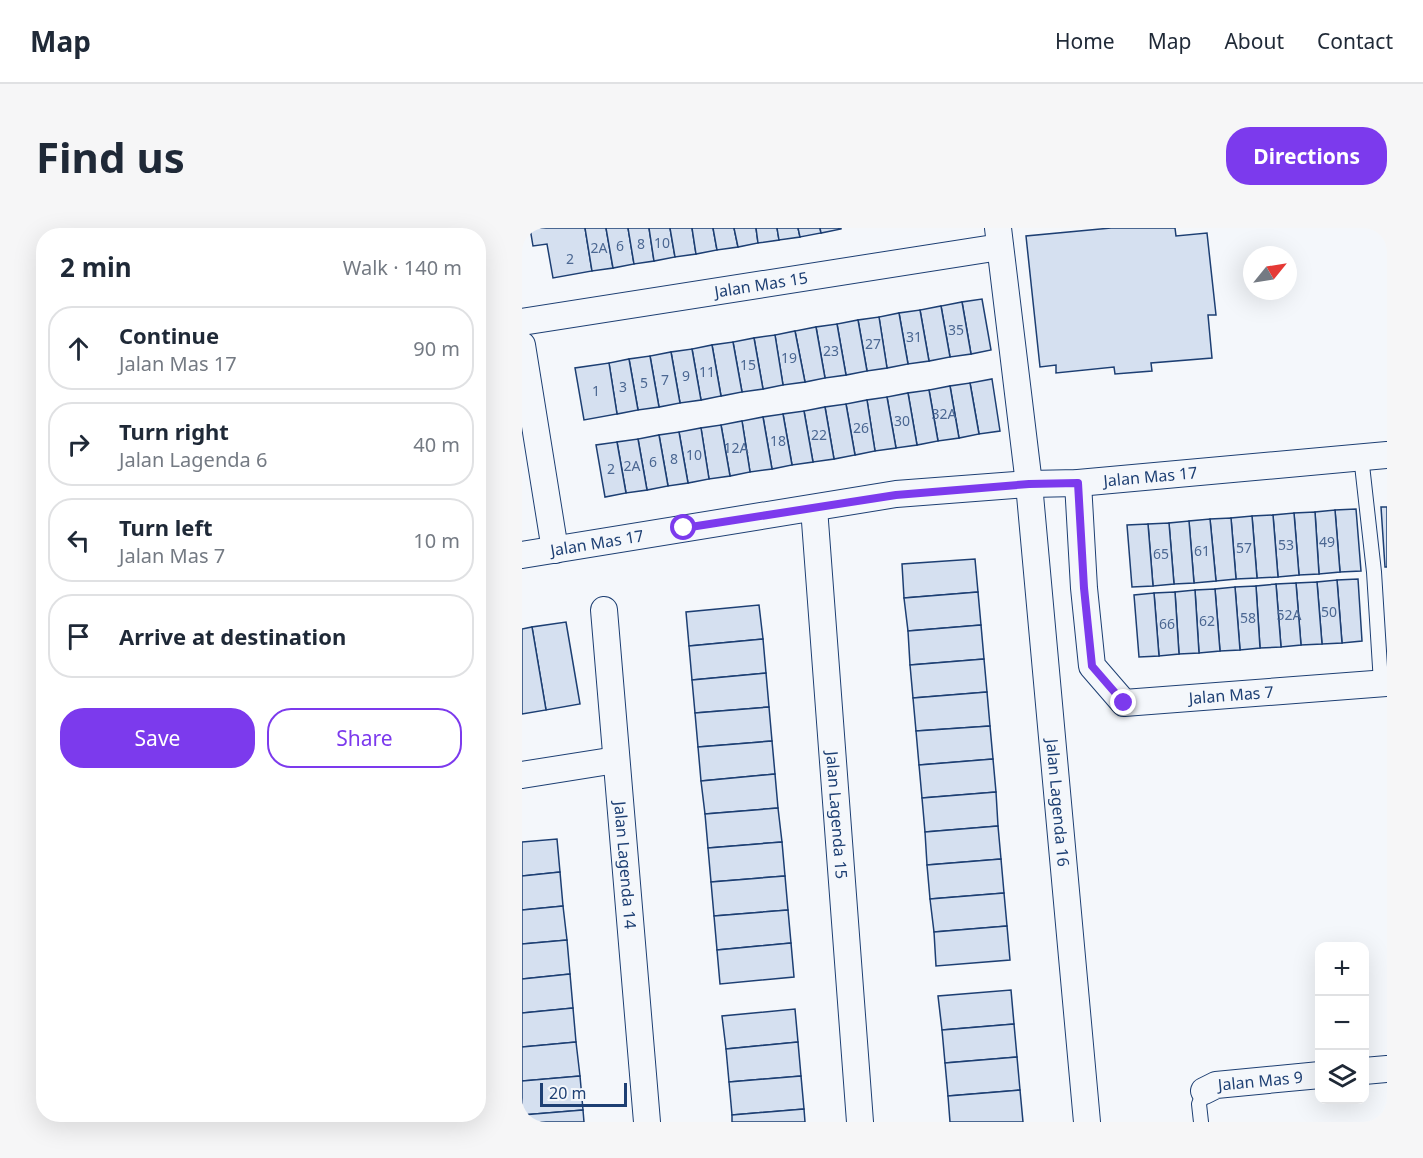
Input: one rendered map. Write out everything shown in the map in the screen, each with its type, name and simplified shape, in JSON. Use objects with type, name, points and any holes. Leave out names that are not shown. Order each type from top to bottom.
[{"type":"street","name":"Jalan Mas 15","points":[[522,322],[999,238]]},
{"type":"street","name":"Jalan Lagenda 16","points":[[999,238],[1029,484],[1087,1122]]},
{"type":"street","points":[[523,352],[555,550]]},
{"type":"street","name":"Jalan Mas 17","points":[[522,555],[896,495],[1029,484],[1078,483],[1387,454]]},
{"type":"street","name":"Jalan Mas 7","points":[[1078,483],[1084,588],[1092,666],[1124,703],[1384,683]]},
{"type":"street","name":"Jalan Lagenda 15","points":[[814,508],[860,1122]]},
{"type":"street","name":"Jalan Lagenda 14","points":[[604,610],[647,1122]]},
{"type":"street","points":[[522,775],[616,760]]},
{"type":"street","points":[[1369,1071],[1387,1069]]},
{"type":"street","name":"Jalan Mas 9","points":[[1204,1090],[1216,1085],[1315,1075]]},
{"type":"lane","points":[[1361,456],[1384,683]]},
{"type":"lane","points":[[1201,1122],[1199,1104],[1204,1090]]},
{"type":"building","points":[[530,228],[585,228],[592,271],[553,278],[547,244],[533,246]]},
{"type":"building","points":[[585,228],[606,228],[613,268],[592,271]]},
{"type":"building","points":[[606,228],[628,228],[634,264],[613,268]]},
{"type":"building","points":[[628,228],[649,228],[654,261],[634,264]]},
{"type":"building","points":[[649,228],[670,228],[675,257],[654,261]]},
{"type":"building","points":[[670,228],[692,228],[696,254],[675,257]]},
{"type":"building","points":[[692,228],[713,228],[717,250],[696,254]]},
{"type":"building","points":[[713,228],[734,228],[738,247],[717,250]]},
{"type":"building","points":[[734,228],[756,228],[758,243],[738,247]]},
{"type":"building","points":[[756,228],[777,228],[779,240],[758,243]]},
{"type":"building","points":[[777,228],[798,228],[800,237],[779,240]]},
{"type":"building","points":[[798,228],[820,228],[821,233],[800,237]]},
{"type":"building","points":[[820,228],[841,228],[841,229],[821,233]]},
{"type":"building","points":[[1111,228],[1175,228],[1176,236],[1207,233],[1216,315],[1208,315],[1212,358],[1151,363],[1152,371],[1115,374],[1114,367],[1056,373],[1056,365],[1040,367],[1026,236]]},
{"type":"building","points":[[982,299],[991,350],[971,354],[962,302]]},
{"type":"building","points":[[962,302],[971,354],[950,357],[941,306]]},
{"type":"building","points":[[941,306],[950,357],[929,361],[920,310]]},
{"type":"building","points":[[920,310],[929,361],[908,364],[899,313]]},
{"type":"building","points":[[899,313],[908,364],[887,368],[879,317]]},
{"type":"building","points":[[879,317],[887,368],[867,371],[858,320]]},
{"type":"building","points":[[858,320],[867,371],[846,375],[837,324]]},
{"type":"building","points":[[837,324],[846,375],[825,378],[816,327]]},
{"type":"building","points":[[816,327],[825,378],[805,382],[795,331]]},
{"type":"building","points":[[795,331],[805,382],[783,385],[775,335]]},
{"type":"building","points":[[775,335],[783,385],[763,389],[754,338]]},
{"type":"building","points":[[754,338],[763,389],[742,392],[733,342]]},
{"type":"building","points":[[733,342],[742,392],[721,396],[712,345]]},
{"type":"building","points":[[712,345],[721,396],[701,400],[692,349]]},
{"type":"building","points":[[692,349],[701,400],[680,403],[671,352]]},
{"type":"building","points":[[671,352],[680,403],[659,407],[650,356]]},
{"type":"building","points":[[650,356],[659,407],[638,410],[629,359]]},
{"type":"building","points":[[629,359],[638,410],[617,414],[609,363]]},
{"type":"building","points":[[609,363],[617,414],[584,420],[575,368]]},
{"type":"building","points":[[992,379],[1000,431],[979,434],[970,383]]},
{"type":"building","points":[[970,383],[979,434],[959,438],[950,386]]},
{"type":"building","points":[[950,386],[959,438],[938,441],[929,390]]},
{"type":"building","points":[[929,390],[938,441],[917,445],[908,393]]},
{"type":"building","points":[[908,393],[917,445],[896,448],[887,397]]},
{"type":"building","points":[[887,397],[896,448],[875,451],[867,400]]},
{"type":"building","points":[[867,400],[875,451],[855,455],[846,404]]},
{"type":"building","points":[[846,404],[855,455],[834,459],[825,407]]},
{"type":"building","points":[[825,407],[834,459],[813,462],[804,411]]},
{"type":"building","points":[[804,411],[813,462],[792,465],[783,414]]},
{"type":"building","points":[[783,414],[792,465],[772,469],[763,417]]},
{"type":"building","points":[[763,417],[772,469],[750,472],[742,421]]},
{"type":"building","points":[[742,421],[750,472],[730,476],[721,425]]},
{"type":"building","points":[[721,425],[730,476],[709,479],[701,428]]},
{"type":"building","points":[[701,428],[709,479],[688,483],[679,432]]},
{"type":"building","points":[[679,432],[688,483],[668,486],[659,435]]},
{"type":"building","points":[[659,435],[668,486],[647,490],[638,439]]},
{"type":"building","points":[[638,439],[647,490],[626,493],[617,442]]},
{"type":"building","points":[[617,442],[626,493],[605,497],[596,445]]},
{"type":"building","points":[[1381,507],[1387,507],[1387,567],[1385,567]]},
{"type":"building","points":[[1356,509],[1361,571],[1340,572],[1335,510]]},
{"type":"building","points":[[1335,510],[1340,572],[1319,574],[1315,512]]},
{"type":"building","points":[[1315,512],[1319,574],[1299,575],[1294,513]]},
{"type":"building","points":[[1294,513],[1299,575],[1278,577],[1273,515]]},
{"type":"building","points":[[1273,515],[1278,577],[1257,578],[1252,516]]},
{"type":"building","points":[[1252,516],[1257,578],[1236,579],[1231,518]]},
{"type":"building","points":[[1231,518],[1236,579],[1216,581],[1210,519]]},
{"type":"building","points":[[1210,519],[1216,581],[1194,583],[1189,521]]},
{"type":"building","points":[[1189,521],[1194,583],[1174,584],[1169,523]]},
{"type":"building","points":[[1169,523],[1174,584],[1153,586],[1148,524]]},
{"type":"building","points":[[1148,524],[1153,586],[1132,587],[1127,525]]},
{"type":"building","points":[[975,559],[978,592],[904,598],[902,564]]},
{"type":"building","points":[[1358,579],[1362,641],[1342,643],[1337,580]]},
{"type":"building","points":[[1337,580],[1342,643],[1322,644],[1317,582]]},
{"type":"building","points":[[1317,582],[1322,644],[1301,645],[1296,583]]},
{"type":"building","points":[[1296,583],[1301,645],[1281,647],[1276,584]]},
{"type":"building","points":[[1276,584],[1281,647],[1260,648],[1256,586]]},
{"type":"building","points":[[1256,586],[1260,648],[1240,650],[1235,587]]},
{"type":"building","points":[[1235,587],[1240,650],[1220,651],[1215,589]]},
{"type":"building","points":[[1215,589],[1220,651],[1199,653],[1195,590]]},
{"type":"building","points":[[1195,590],[1199,653],[1179,654],[1175,592]]},
{"type":"building","points":[[978,592],[981,625],[908,631],[904,598]]},
{"type":"building","points":[[1175,592],[1179,654],[1159,656],[1154,593]]},
{"type":"building","points":[[1154,593],[1159,656],[1139,657],[1134,595]]},
{"type":"building","points":[[759,605],[763,639],[689,646],[686,612]]},
{"type":"building","points":[[566,622],[580,704],[546,710],[532,627]]},
{"type":"building","points":[[981,625],[984,659],[910,665],[908,631]]},
{"type":"building","points":[[532,627],[546,710],[522,714],[522,629]]},
{"type":"building","points":[[763,639],[766,673],[692,680],[689,646]]},
{"type":"building","points":[[984,659],[987,692],[913,698],[910,665]]},
{"type":"building","points":[[766,673],[769,707],[695,713],[692,680]]},
{"type":"building","points":[[987,692],[990,726],[916,731],[913,698]]},
{"type":"building","points":[[769,707],[772,741],[698,747],[695,713]]},
{"type":"building","points":[[990,726],[993,759],[919,765],[916,731]]},
{"type":"building","points":[[772,741],[775,774],[701,781],[698,747]]},
{"type":"building","points":[[993,759],[996,792],[922,798],[919,765]]},
{"type":"building","points":[[775,774],[778,808],[705,814],[701,781]]},
{"type":"building","points":[[996,792],[998,826],[925,832],[922,798]]},
{"type":"building","points":[[778,808],[782,842],[708,848],[705,814]]},
{"type":"building","points":[[998,826],[1001,859],[927,865],[925,832]]},
{"type":"building","points":[[557,839],[560,872],[522,876],[522,842]]},
{"type":"building","points":[[782,842],[785,876],[711,882],[708,848]]},
{"type":"building","points":[[1001,859],[1004,893],[930,899],[927,865]]},
{"type":"building","points":[[560,872],[563,906],[522,910],[522,876]]},
{"type":"building","points":[[785,876],[788,910],[714,916],[711,882]]},
{"type":"building","points":[[1004,893],[1007,926],[934,932],[930,899]]},
{"type":"building","points":[[563,906],[567,940],[522,944],[522,910]]},
{"type":"building","points":[[788,910],[791,943],[717,950],[714,916]]},
{"type":"building","points":[[1007,926],[1010,960],[936,966],[934,932]]},
{"type":"building","points":[[567,940],[570,974],[522,979],[522,944]]},
{"type":"building","points":[[791,943],[794,977],[720,984],[717,950]]},
{"type":"building","points":[[570,974],[573,1008],[522,1013],[522,979]]},
{"type":"building","points":[[1011,990],[1014,1024],[942,1030],[938,996]]},
{"type":"building","points":[[573,1008],[576,1042],[522,1047],[522,1013]]},
{"type":"building","points":[[795,1009],[798,1042],[726,1049],[722,1016]]},
{"type":"building","points":[[1014,1024],[1017,1057],[945,1063],[942,1030]]},
{"type":"building","points":[[576,1042],[580,1076],[522,1081],[522,1047]]},
{"type":"building","points":[[798,1042],[801,1076],[729,1082],[726,1049]]},
{"type":"building","points":[[1017,1057],[1020,1090],[948,1096],[945,1063]]},
{"type":"building","points":[[580,1076],[583,1110],[522,1115],[522,1081]]},
{"type":"building","points":[[801,1076],[804,1109],[732,1115],[729,1082]]},
{"type":"building","points":[[1020,1090],[1023,1122],[950,1122],[948,1096]]},
{"type":"building","points":[[804,1109],[805,1122],[732,1122],[732,1115]]},
{"type":"building","points":[[583,1110],[584,1122],[522,1122],[522,1115]]},
{"type":"route","points":[[684,528],[896,495],[1029,484],[1078,483],[1084,588],[1092,666],[1124,703]]}]
